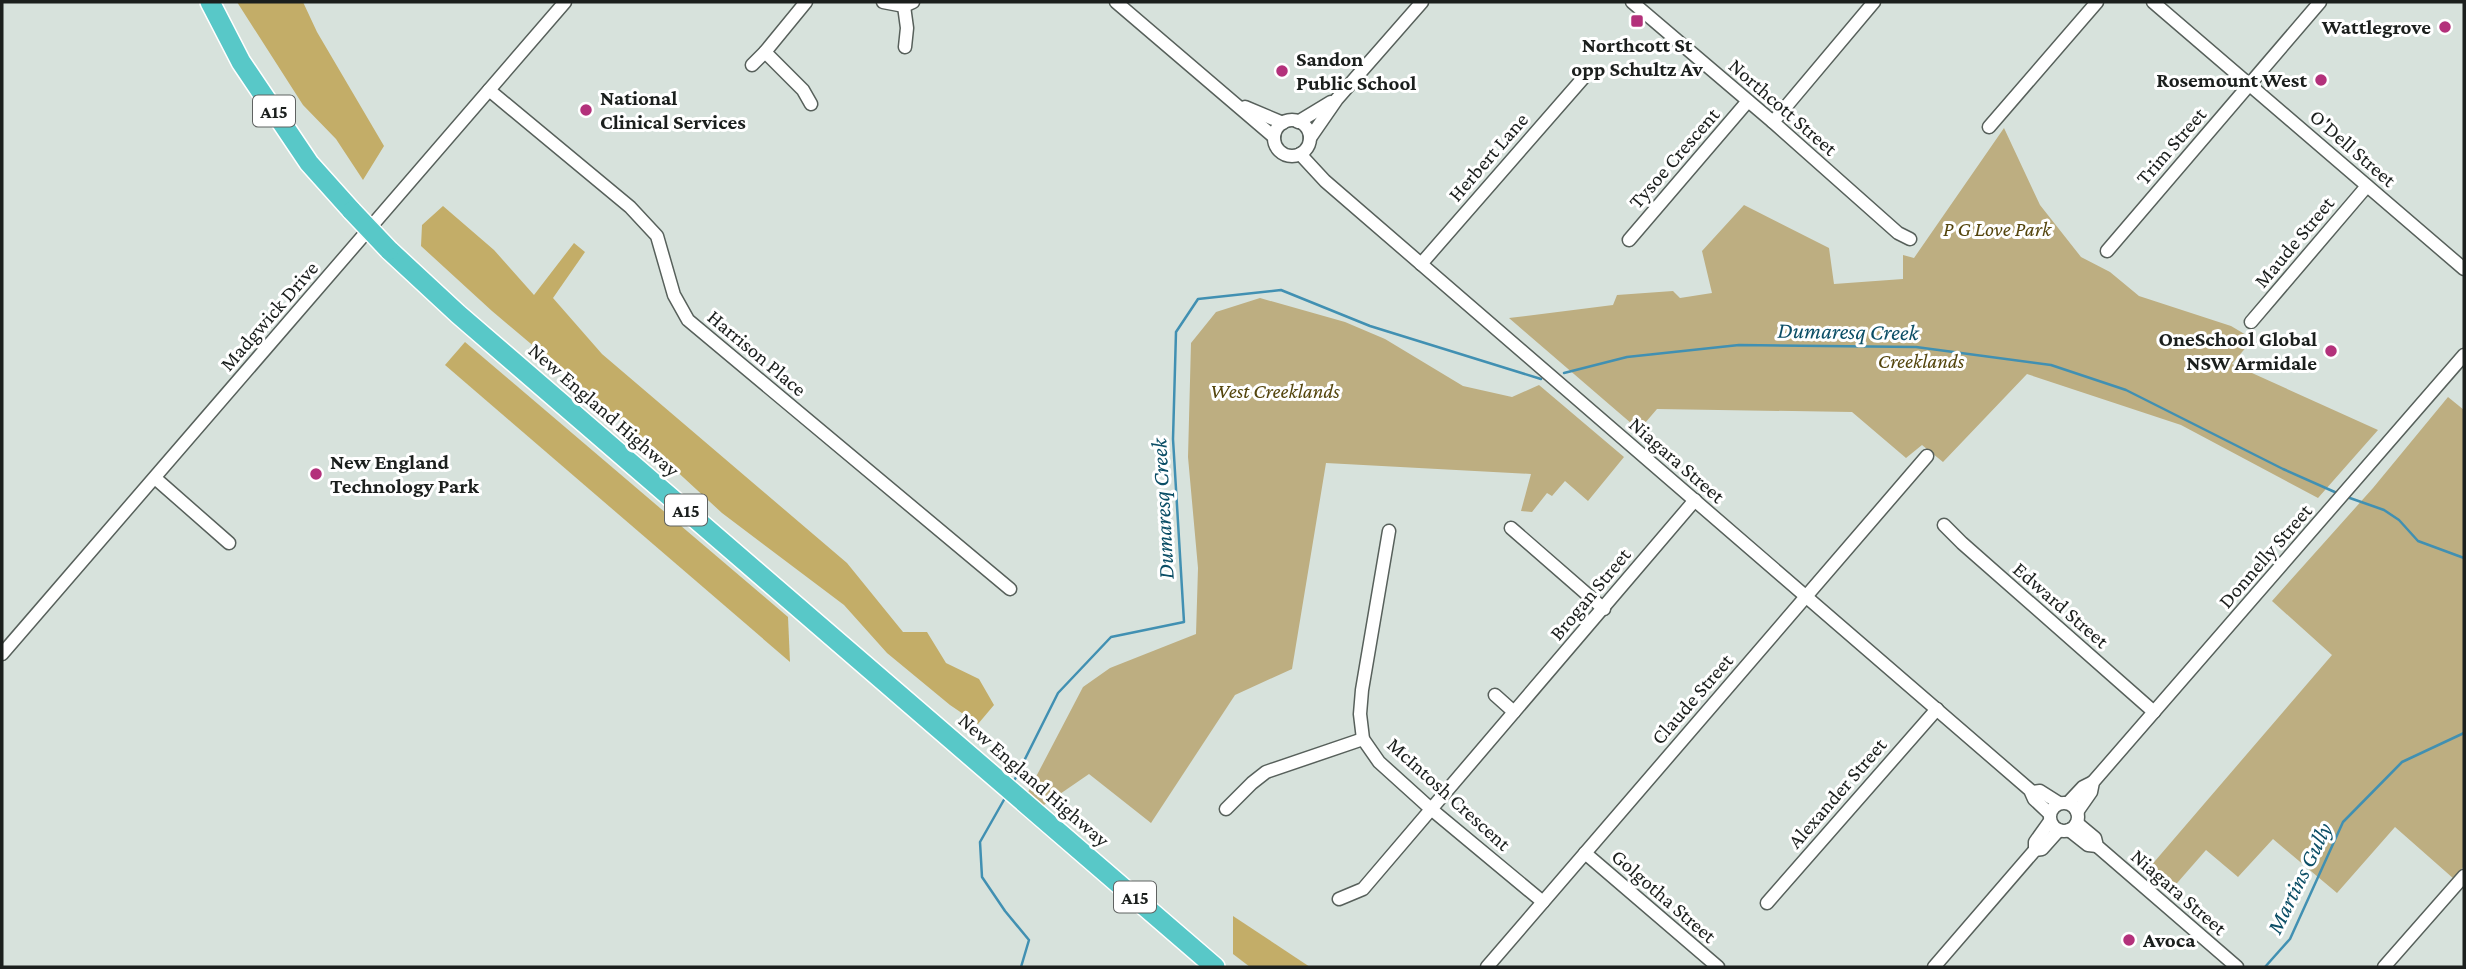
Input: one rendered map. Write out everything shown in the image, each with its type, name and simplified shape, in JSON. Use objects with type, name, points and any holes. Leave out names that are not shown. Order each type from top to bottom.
[{"type":"highway","name":"New England Highway","points":[[210,2],[241,62],[309,163],[389,250],[458,314],[1216,967]]},
{"type":"street","name":"Madgwick Drive","points":[[2,654],[565,2]]},
{"type":"street","points":[[752,65],[806,2]]},
{"type":"street","points":[[883,2],[909,4],[905,47]]},
{"type":"street","points":[[1116,2],[1274,137]]},
{"type":"street","points":[[1283,123],[1276,131],[1275,143],[1281,153],[1300,155],[1307,149],[1310,138],[1337,99],[1422,2]]},
{"type":"street","name":"Northcott Street","points":[[1632,2],[1647,7],[1748,101],[1898,233],[1910,239]]},
{"type":"street","points":[[1773,122],[1874,2]]},
{"type":"street","points":[[1989,127],[2097,2]]},
{"type":"street","name":"O'Dell Street","points":[[2153,2],[2464,269]]},
{"type":"street","name":"Trim Street","points":[[2107,251],[2320,2]]},
{"type":"street","points":[[765,52],[803,90],[811,104]]},
{"type":"street","name":"Herbert Lane","points":[[1421,264],[1585,76]]},
{"type":"street","name":"Harrison Place","points":[[489,90],[630,207],[657,236],[674,295],[688,320],[1010,589]]},
{"type":"street","points":[[1234,103],[1283,123],[1298,122],[1337,99]]},
{"type":"street","name":"Tysoe Crescent","points":[[1629,240],[1748,101]]},
{"type":"street","points":[[1298,122],[1307,128],[1310,138]]},
{"type":"street","name":"Niagara Street","points":[[1300,155],[1325,181],[2032,792],[2040,791],[2088,845],[2097,846],[2237,967]]},
{"type":"street","name":"Maude Street","points":[[2251,322],[2367,186]]},
{"type":"street","name":"Donnelly Street","points":[[2064,817],[2083,787],[2093,782],[2464,355]]},
{"type":"street","name":"Claude Street","points":[[1487,967],[1927,456]]},
{"type":"street","points":[[155,478],[229,543]]},
{"type":"street","name":"Brogan Street","points":[[1339,899],[1363,889],[1695,500]]},
{"type":"street","name":"Edward Street","points":[[1944,525],[2154,712]]},
{"type":"street","points":[[1511,528],[1604,609]]},
{"type":"street","name":"McIntosh Crescent","points":[[1389,531],[1362,690],[1360,715],[1363,739],[1379,762],[1430,809],[1543,902]]},
{"type":"street","points":[[1495,695],[1514,712]]},
{"type":"street","name":"Alexander Street","points":[[1767,902],[1937,709]]},
{"type":"street","points":[[1226,809],[1266,772],[1363,739]]},
{"type":"street","points":[[1934,967],[2035,850],[2035,842],[2064,817]]},
{"type":"street","name":"Golgotha Street","points":[[1585,853],[1716,966]]},
{"type":"street","points":[[2384,967],[2464,876]]},
{"type":"green space","name":"Creeklands","points":[[2004,128],[2040,205],[2081,257],[2110,272],[2139,296],[2231,326],[2253,339],[2232,364],[2378,430],[2318,498],[2181,425],[2027,374],[1943,462],[1922,445],[1906,458],[1852,412],[1657,409],[1639,430],[1509,318],[1613,305],[1617,295],[1673,291],[1680,298],[1712,293],[1702,251],[1744,205],[1829,248],[1834,284],[1903,279],[1903,255],[1914,258]]},
{"type":"green space","name":"West Creeklands","points":[[1260,298],[1345,322],[1385,339],[1463,386],[1512,397],[1539,385],[1624,457],[1588,501],[1565,481],[1552,496],[1547,493],[1532,512],[1521,511],[1531,474],[1326,463],[1292,669],[1235,695],[1151,823],[1089,774],[1041,807],[1027,794],[1083,687],[1110,668],[1196,634],[1198,568],[1188,457],[1191,343],[1216,312]]},
{"type":"green space","points":[[2448,397],[2464,410],[2464,866],[2454,879],[2395,827],[2337,893],[2273,839],[2238,877],[2206,850],[2171,890],[2149,868],[2332,655],[2272,601],[2373,488]]},
{"type":"shaded area","points":[[237,2],[303,2],[317,32],[384,146],[363,180],[336,139],[303,105]]},
{"type":"shaded area","points":[[443,206],[494,250],[534,295],[574,243],[585,252],[553,298],[602,354],[847,563],[903,632],[927,632],[946,663],[979,679],[994,705],[978,724],[950,705],[887,653],[844,605],[722,513],[620,419],[492,311],[421,246],[422,225]]},
{"type":"shaded area","points":[[465,342],[788,617],[790,662],[445,365]]},
{"type":"shaded area","points":[[1233,916],[1310,967],[1250,967],[1233,954]]},
{"type":"waterway","name":"Dumaresq Creek","points":[[1013,783],[1058,693],[1111,637],[1184,622],[1173,439],[1176,332],[1198,299],[1281,290],[1370,326],[1541,379]]},
{"type":"waterway","name":"Dumaresq Creek","points":[[1564,373],[1627,357],[1739,345],[1916,347],[2051,365],[2126,390],[2283,469],[2337,493]]},
{"type":"waterway","name":"Dumaresq Creek","points":[[2347,497],[2384,510],[2399,520],[2418,541],[2464,558]]},
{"type":"waterway","name":"Martins Gully","points":[[2265,967],[2290,939],[2343,822],[2402,762],[2464,733]]},
{"type":"waterway","name":"Dumaresq Creek","points":[[1005,798],[980,842],[982,877],[1029,940],[1021,967]]},
{"type":"place","name":"Northcott St opp Schultz Av","points":[[1637,21]]},
{"type":"place","name":"Wattlegrove","points":[[2445,27]]},
{"type":"place","name":"Sandon Public School","points":[[1282,71]]},
{"type":"place","name":"Rosemount West","points":[[2321,80]]},
{"type":"place","name":"National Clinical Services","points":[[586,110]]},
{"type":"place","name":"OneSchool Global NSW Armidale","points":[[2331,351]]},
{"type":"place","name":"New England Technology Park","points":[[316,474]]},
{"type":"place","name":"Avoca","points":[[2129,940]]},
{"type":"park label","name":"P G Love Park","points":[[1997,229]]}]
